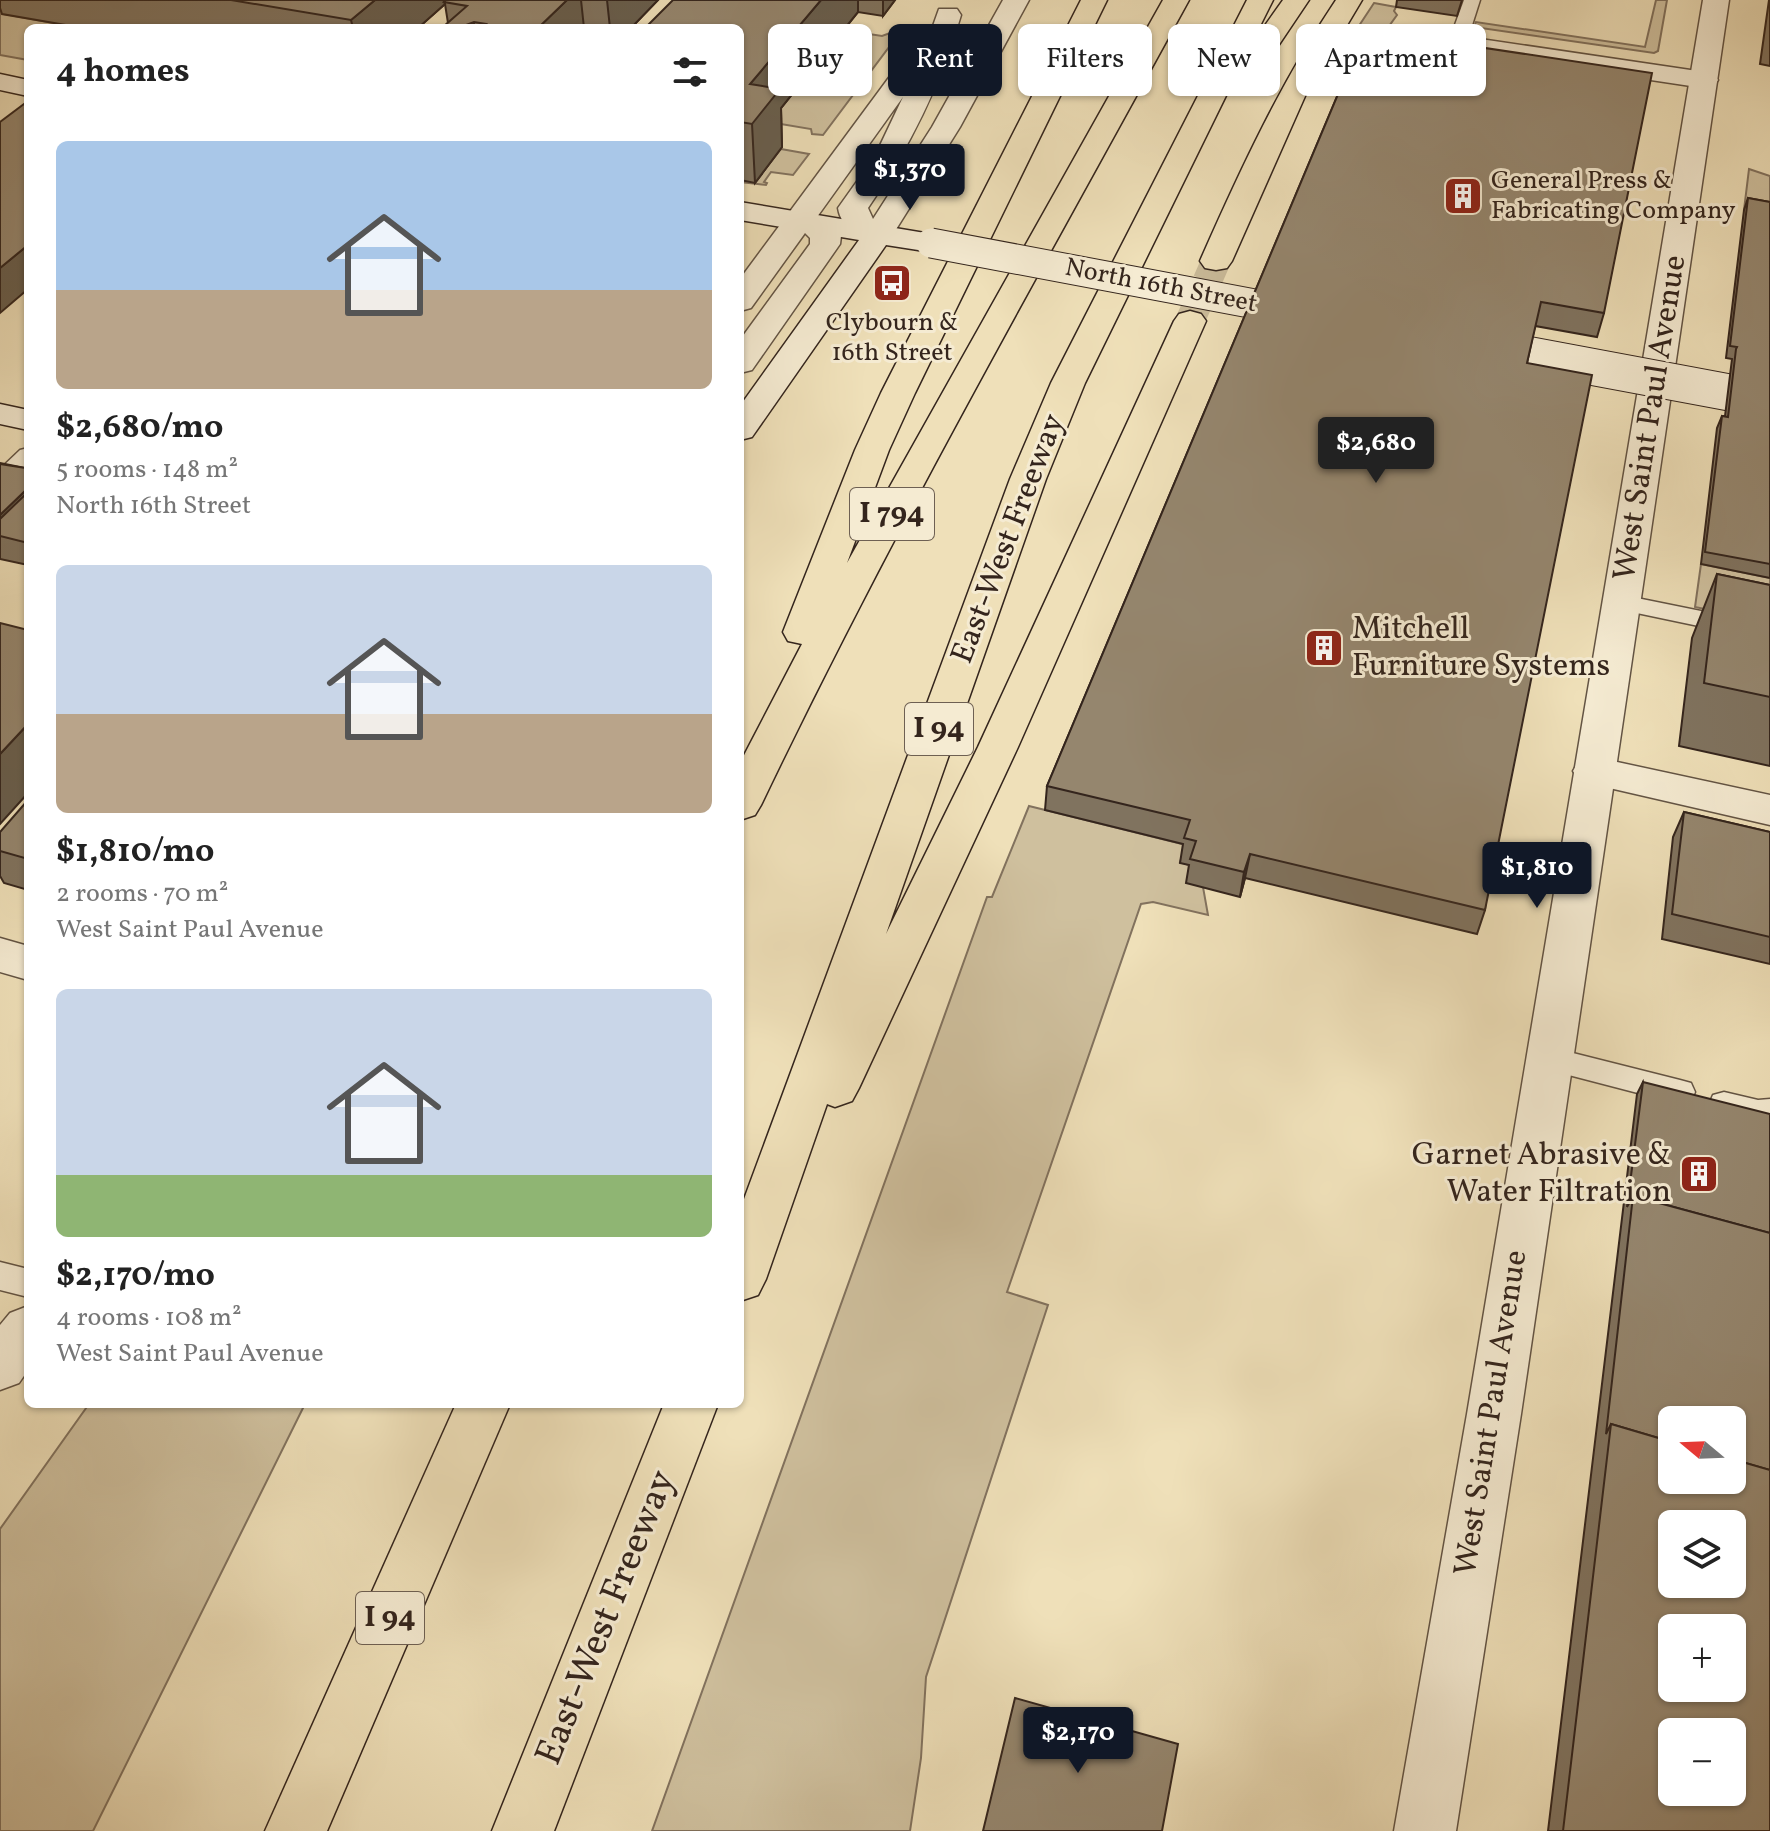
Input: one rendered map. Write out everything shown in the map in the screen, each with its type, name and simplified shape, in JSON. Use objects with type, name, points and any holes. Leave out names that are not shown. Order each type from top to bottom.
[{"type":"highway","points":[[744,785],[872,450],[1094,0]]},
{"type":"highway","name":"I 794","points":[[744,797],[788,707],[955,397],[1176,0]]},
{"type":"highway","name":"East-West Freeway","points":[[744,1271],[1028,479],[1068,383],[1260,0]]},
{"type":"highway","points":[[1165,192],[1296,0]]},
{"type":"highway","points":[[1216,261],[1276,127],[1313,57],[1349,0]]},
{"type":"highway","points":[[744,1274],[948,854],[1190,321]]},
{"type":"highway","name":"I 94","points":[[296,1831],[481,1408]]},
{"type":"highway","name":"East-West Freeway","points":[[523,1831],[689,1408]]},
{"type":"street","points":[[744,424],[879,233],[946,127],[1016,0]]},
{"type":"street","name":"West Saint Paul Avenue","points":[[1425,1831],[1494,1414],[1716,0]]},
{"type":"street","points":[[879,233],[860,225],[853,208],[889,156],[933,64],[954,8]]},
{"type":"street","points":[[744,296],[954,8]]},
{"type":"street","points":[[1486,48],[1704,80]]},
{"type":"street","points":[[0,82],[24,87]]},
{"type":"street","name":"North 16th Street","points":[[744,212],[879,233],[1335,319]]},
{"type":"street","points":[[744,357],[825,244],[826,236],[822,231],[799,220]]},
{"type":"street","points":[[1444,339],[1770,400]]},
{"type":"street","points":[[0,414],[24,419]]},
{"type":"street","points":[[1594,771],[1770,810]]},
{"type":"street","points":[[0,955],[24,962]]},
{"type":"street","points":[[0,1366],[24,1334]]},
{"type":"lane","points":[[1464,24],[1472,0]]},
{"type":"lane","points":[[0,481],[24,459]]},
{"type":"lane","points":[[1622,603],[1770,633]]},
{"type":"lane","points":[[1549,1059],[1758,1112],[1770,1111]]},
{"type":"lane","points":[[0,1276],[24,1282]]},
{"type":"shaded area","points":[[0,0],[3,14],[59,24],[24,24],[24,59],[0,55]]},
{"type":"shaded area","points":[[1656,0],[1667,0],[1658,51],[1654,53],[1486,29],[1486,24],[1475,24],[1476,22],[1645,47]]},
{"type":"shaded area","points":[[1374,3],[1396,7],[1394,11],[1397,15],[1391,24],[1360,24]]},
{"type":"shaded area","points":[[872,34],[888,34],[888,48],[872,70]]},
{"type":"shaded area","points":[[790,96],[852,96],[823,135],[812,134],[811,129],[769,122]]},
{"type":"shaded area","points":[[781,149],[809,154],[793,175],[771,172],[764,182],[766,185],[744,182],[755,182]]},
{"type":"shaded area","points":[[1749,169],[1770,176],[1770,214],[1744,210]]},
{"type":"shaded area","points":[[1701,564],[1770,578],[1770,608],[1747,618],[1695,607]]},
{"type":"shaded area","points":[[1029,806],[1186,845],[1180,862],[1192,866],[1203,887],[1208,915],[1153,902],[1141,904],[1007,1292],[1048,1305],[926,1677],[921,1758],[910,1831],[652,1831],[987,897],[992,897]]},
{"type":"shaded area","points":[[86,1408],[303,1408],[93,1831],[0,1831],[0,1529]]},
{"type":"building","points":[[231,0],[375,0],[351,20]]},
{"type":"building","points":[[567,0],[542,24],[446,24],[467,6],[444,2]]},
{"type":"building","points":[[673,0],[821,0],[801,24],[768,24],[768,63],[750,84],[768,87],[768,96],[774,96],[752,124],[744,123],[744,24],[649,24]]},
{"type":"building","name":"Mitchell Furniture Systems","points":[[1486,48],[1652,73],[1604,313],[1541,302],[1527,363],[1592,375],[1485,910],[1250,854],[1244,872],[1190,859],[1196,841],[1184,838],[1190,820],[1047,786],[1337,96],[1486,96]]},
{"type":"building","points":[[24,104],[24,248],[0,268],[0,122]]},
{"type":"building","points":[[1748,198],[1770,202],[1770,564],[1705,552],[1722,416],[1728,417],[1737,347],[1730,346]]},
{"type":"building","points":[[0,464],[24,468],[24,492],[0,515]]},
{"type":"building","points":[[24,496],[24,542],[0,536],[0,519]]},
{"type":"building","points":[[1717,574],[1770,585],[1770,697],[1704,683]]},
{"type":"building","points":[[0,623],[24,629],[24,728],[0,754]]},
{"type":"building","points":[[24,805],[24,858],[0,851],[0,832]]},
{"type":"building","points":[[1684,812],[1770,832],[1770,937],[1672,914]]},
{"type":"building","name":"Garnet Abrasive & Water Filtration","points":[[1643,1082],[1770,1114],[1770,1233],[1633,1196],[1627,1207]]},
{"type":"building","points":[[1633,1196],[1770,1233],[1770,1470],[1746,1463],[1746,1406],[1658,1406],[1658,1438],[1611,1424],[1606,1434]]},
{"type":"building","points":[[1611,1424],[1658,1438],[1658,1494],[1746,1494],[1746,1463],[1770,1470],[1770,1831],[1563,1831]]},
{"type":"building","points":[[1015,1698],[1178,1744],[1162,1831],[983,1831]]},
{"type":"tunnel","points":[[1190,321],[1216,261]]},
{"type":"place","name":"General Press & Fabricating Company","points":[[1463,196]]},
{"type":"place","name":"Clybourn & 16th Street","points":[[892,283]]},
{"type":"place","name":"Mitchell Furniture Systems","points":[[1324,648]]},
{"type":"place","name":"Garnet Abrasive & Water Filtration","points":[[1699,1174]]}]
